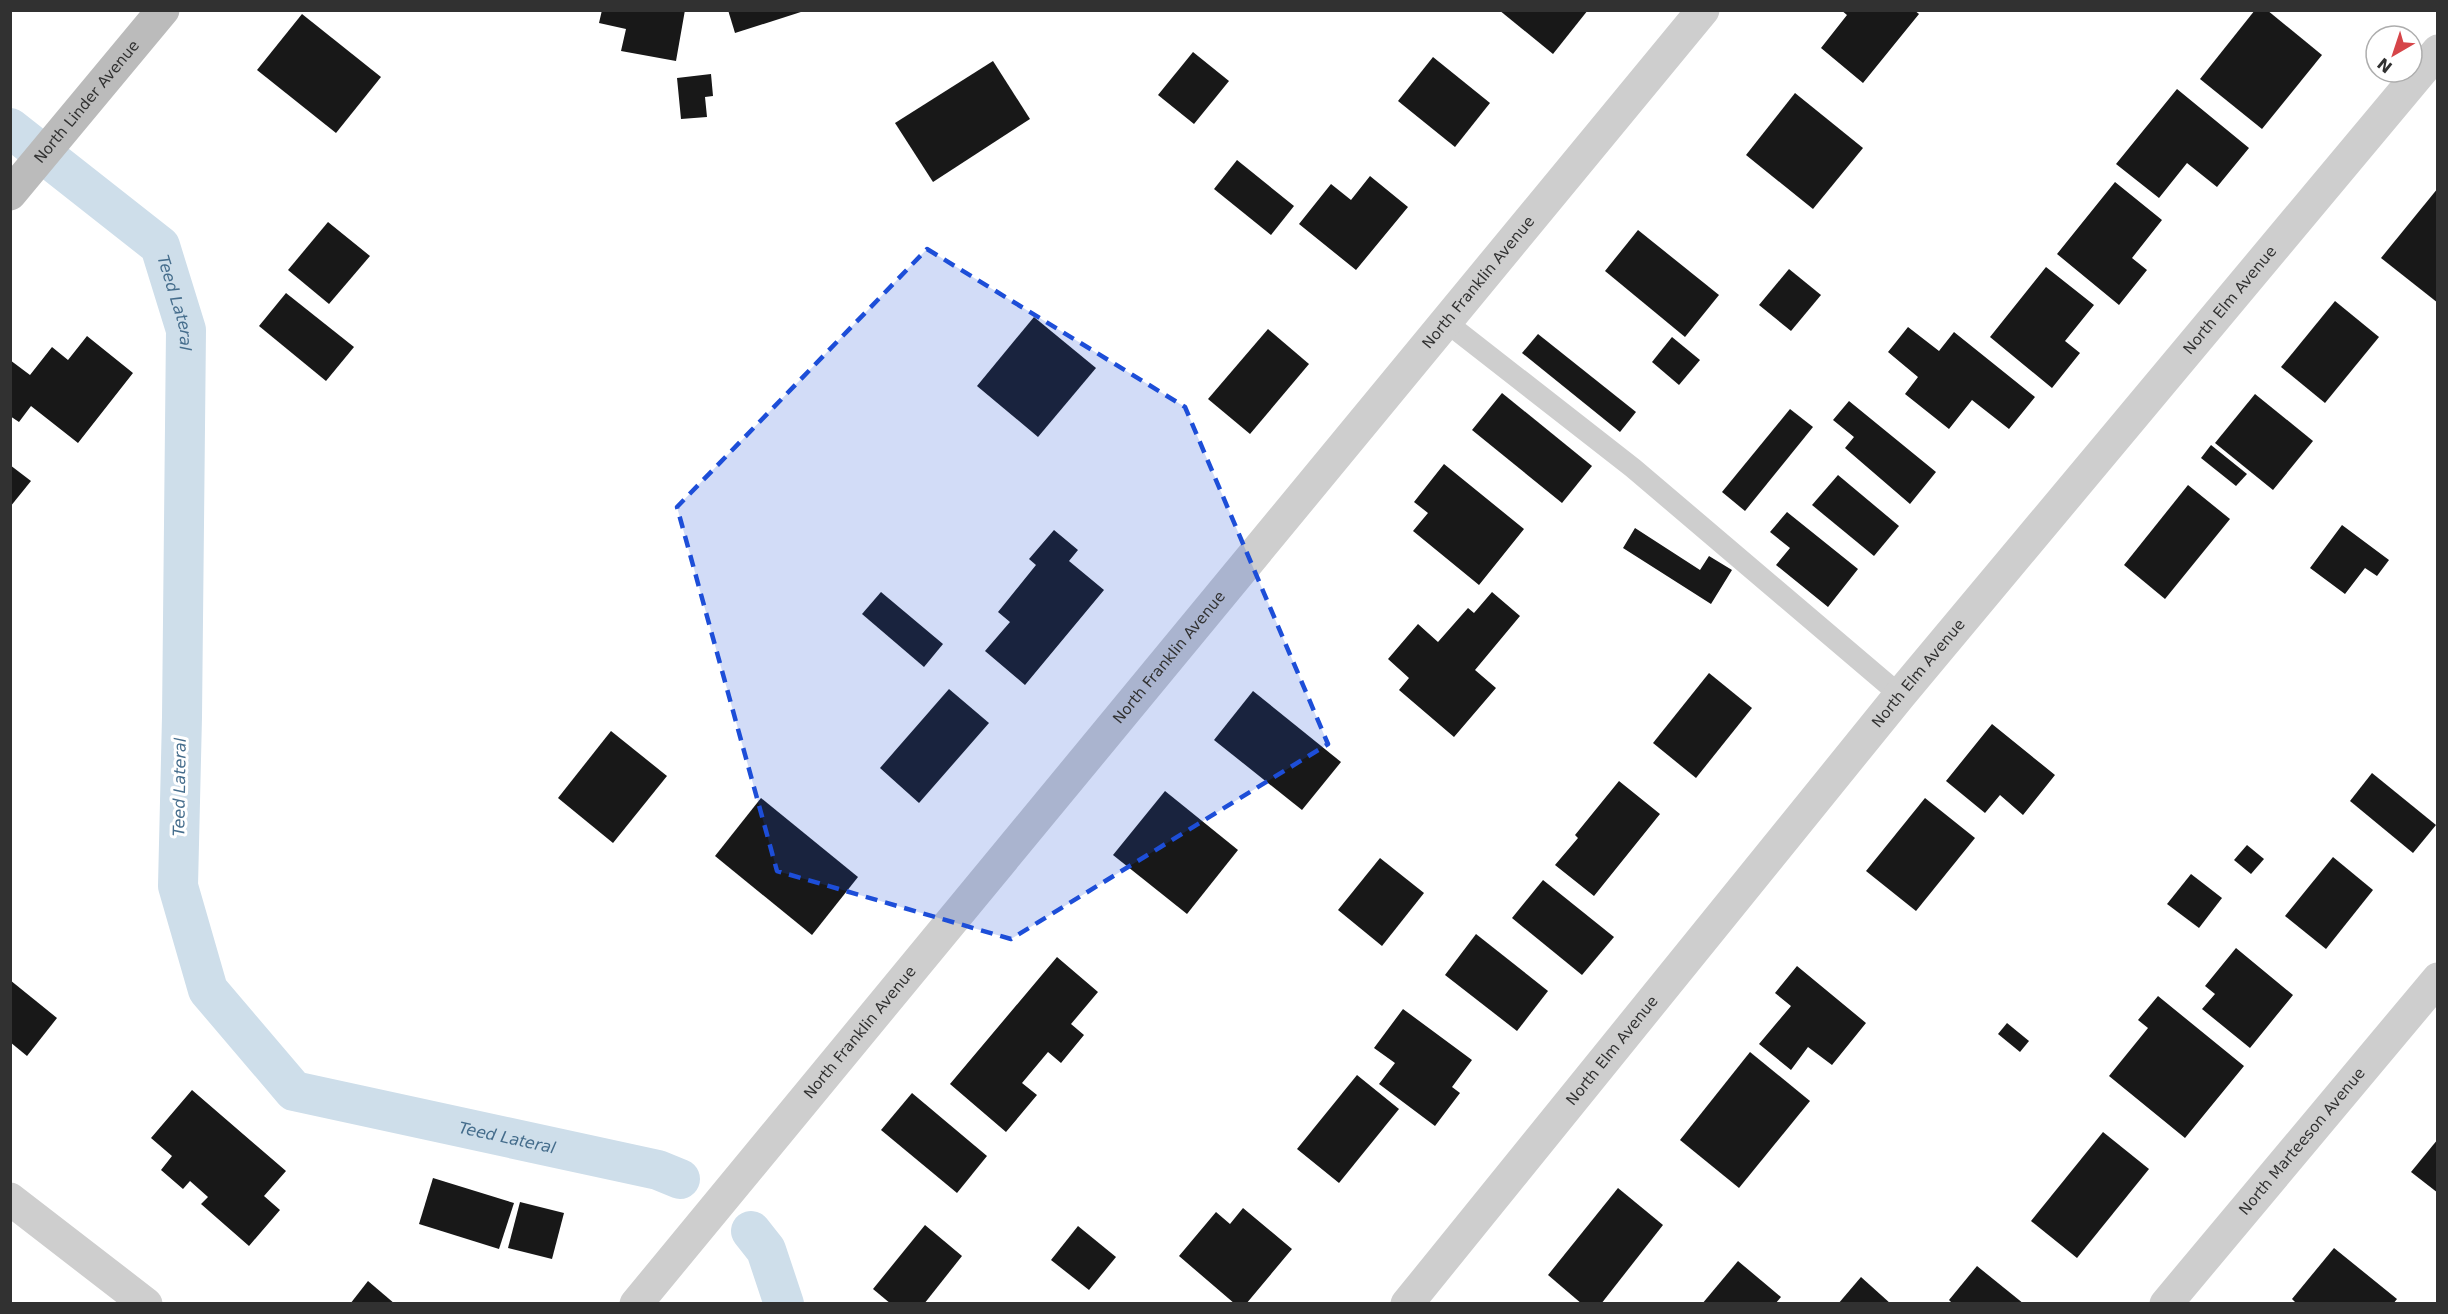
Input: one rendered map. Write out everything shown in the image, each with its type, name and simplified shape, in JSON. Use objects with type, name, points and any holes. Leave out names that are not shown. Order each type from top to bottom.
[{"type":"main road","name":"North Linder Avenue","points":[[10,194],[160,12]]},
{"type":"street","name":"North Franklin Avenue","points":[[636,1304],[1703,10]]},
{"type":"street","name":"North Elm Avenue","points":[[1407,1304],[1900,694],[2438,51]]},
{"type":"street","name":"North Marteeson Avenue","points":[[2166,1304],[2438,979]]},
{"type":"street","points":[[10,1199],[141,1302]]},
{"type":"lane","points":[[1446,322],[1633,468],[1900,694]]},
{"type":"highlighted area","points":[[927,249],[1185,407],[1328,744],[1011,939],[777,871],[677,507]]},
{"type":"building","points":[[602,10],[685,10],[676,61],[621,51],[626,29],[599,23]]},
{"type":"building","points":[[728,10],[804,10],[804,11],[735,33]]},
{"type":"building","points":[[1499,10],[1588,10],[1553,54]]},
{"type":"building","points":[[1841,10],[1914,10],[1919,14],[1863,83],[1821,48],[1847,15]]},
{"type":"building","points":[[2255,10],[2267,10],[2322,55],[2262,129],[2200,79]]},
{"type":"building","points":[[302,14],[381,77],[336,133],[257,70]]},
{"type":"building","points":[[1193,52],[1229,81],[1194,124],[1158,95]]},
{"type":"building","points":[[1433,57],[1490,103],[1455,147],[1398,101]]},
{"type":"building","points":[[993,61],[1030,119],[933,182],[895,123]]},
{"type":"building","points":[[711,74],[713,96],[705,97],[707,117],[681,119],[677,78]]},
{"type":"building","points":[[2177,89],[2249,148],[2217,187],[2187,163],[2159,198],[2116,164]]},
{"type":"building","points":[[1795,93],[1863,148],[1813,209],[1746,155]]},
{"type":"building","points":[[1237,160],[1294,206],[1271,235],[1214,189]]},
{"type":"building","points":[[1370,176],[1408,207],[1356,270],[1299,224],[1331,184],[1351,200]]},
{"type":"building","points":[[2115,182],[2162,220],[2132,258],[2147,270],[2119,305],[2057,254]]},
{"type":"building","points":[[2438,188],[2438,303],[2381,258]]},
{"type":"building","points":[[328,222],[370,256],[329,304],[288,270]]},
{"type":"building","points":[[1638,230],[1719,295],[1685,337],[1605,271]]},
{"type":"building","points":[[2046,267],[2094,305],[2065,341],[2080,353],[2052,388],[1990,337]]},
{"type":"building","points":[[1789,269],[1821,295],[1791,331],[1759,305]]},
{"type":"building","points":[[286,293],[354,347],[326,381],[259,326]]},
{"type":"building","points":[[2335,301],[2379,337],[2325,403],[2281,367]]},
{"type":"building","points":[[1034,317],[1096,368],[1038,437],[977,386]]},
{"type":"building","points":[[1908,327],[1939,351],[1954,332],[2035,397],[2009,429],[1972,400],[1949,429],[1905,394],[1918,377],[1888,352]]},
{"type":"building","points":[[1268,329],[1309,364],[1250,434],[1208,399]]},
{"type":"building","points":[[1538,334],[1636,412],[1620,432],[1522,353]]},
{"type":"building","points":[[87,336],[133,373],[78,443],[31,406],[19,422],[10,416],[10,360],[30,375],[52,347],[68,360]]},
{"type":"building","points":[[1672,337],[1700,360],[1679,385],[1652,362]]},
{"type":"building","points":[[1502,393],[1592,466],[1562,503],[1472,430]]},
{"type":"building","points":[[2255,394],[2313,441],[2273,490],[2215,443]]},
{"type":"building","points":[[1849,401],[1936,472],[1910,504],[1845,448],[1854,437],[1833,420]]},
{"type":"building","points":[[1790,409],[1813,427],[1745,511],[1722,492]]},
{"type":"building","points":[[2211,445],[2247,474],[2236,486],[2201,458]]},
{"type":"building","points":[[1444,464],[1524,529],[1479,585],[1413,531],[1428,513],[1414,502]]},
{"type":"building","points":[[10,465],[31,481],[10,507]]},
{"type":"building","points":[[1838,475],[1899,526],[1874,556],[1812,505]]},
{"type":"building","points":[[2188,485],[2230,519],[2165,599],[2124,565]]},
{"type":"building","points":[[1787,512],[1858,569],[1828,607],[1776,565],[1790,548],[1770,532]]},
{"type":"building","points":[[2342,525],[2389,560],[2377,576],[2365,568],[2345,594],[2310,568]]},
{"type":"building","points":[[1635,528],[1700,570],[1709,556],[1732,570],[1711,604],[1623,548]]},
{"type":"building","points":[[1054,530],[1078,550],[1069,561],[1104,590],[1025,685],[985,651],[1010,622],[998,612],[1036,565],[1029,559]]},
{"type":"building","points":[[881,592],[943,644],[924,667],[862,614]]},
{"type":"building","points":[[1492,592],[1520,616],[1475,670],[1496,688],[1454,737],[1399,690],[1409,678],[1388,659],[1418,624],[1438,642],[1468,608],[1474,613]]},
{"type":"building","points":[[1709,673],[1752,708],[1696,778],[1653,743]]},
{"type":"building","points":[[949,689],[989,723],[919,803],[880,768]]},
{"type":"building","points":[[1253,691],[1341,762],[1302,810],[1214,740]]},
{"type":"building","points":[[1992,724],[2055,775],[2023,815],[2000,795],[1985,813],[1946,781]]},
{"type":"building","points":[[611,731],[667,776],[613,843],[558,798]]},
{"type":"building","points":[[2372,773],[2436,825],[2413,853],[2350,801]]},
{"type":"building","points":[[1619,781],[1660,814],[1594,896],[1555,865],[1578,838],[1575,835]]},
{"type":"building","points":[[1165,791],[1238,850],[1187,914],[1113,855]]},
{"type":"building","points":[[761,798],[858,877],[812,935],[715,856]]},
{"type":"building","points":[[1925,798],[1975,838],[1916,911],[1866,871]]},
{"type":"building","points":[[2247,845],[2264,859],[2251,874],[2234,860]]},
{"type":"building","points":[[2333,857],[2373,890],[2326,949],[2285,916]]},
{"type":"building","points":[[1380,858],[1424,893],[1382,946],[1338,910]]},
{"type":"building","points":[[2191,874],[2222,898],[2199,928],[2167,904]]},
{"type":"building","points":[[1543,880],[1614,937],[1582,975],[1512,918]]},
{"type":"building","points":[[1476,934],[1548,991],[1517,1031],[1445,975]]},
{"type":"building","points":[[2236,948],[2293,995],[2250,1048],[2202,1009],[2215,994],[2205,986]]},
{"type":"building","points":[[1057,957],[1098,992],[1071,1024],[1084,1035],[1061,1063],[1048,1052],[1022,1083],[1037,1095],[1006,1132],[950,1084]]},
{"type":"building","points":[[1797,966],[1866,1023],[1832,1065],[1808,1047],[1791,1070],[1759,1044],[1791,1006],[1775,993]]},
{"type":"building","points":[[10,980],[57,1018],[27,1056],[10,1042]]},
{"type":"building","points":[[2158,996],[2244,1066],[2185,1138],[2109,1076],[2148,1028],[2138,1020]]},
{"type":"building","points":[[1403,1009],[1472,1060],[1452,1087],[1460,1093],[1435,1126],[1379,1084],[1395,1063],[1374,1048]]},
{"type":"building","points":[[2007,1023],[2029,1041],[2020,1052],[1998,1034]]},
{"type":"building","points":[[1750,1052],[1810,1101],[1739,1188],[1680,1140]]},
{"type":"building","points":[[1357,1075],[1399,1109],[1339,1183],[1297,1149]]},
{"type":"building","points":[[192,1090],[286,1171],[264,1196],[280,1210],[249,1246],[201,1204],[208,1197],[190,1181],[183,1189],[161,1170],[172,1156],[151,1138]]},
{"type":"building","points":[[912,1093],[987,1156],[957,1193],[881,1130]]},
{"type":"building","points":[[2103,1132],[2149,1169],[2077,1258],[2031,1221]]},
{"type":"building","points":[[2438,1139],[2438,1193],[2411,1172]]},
{"type":"building","points":[[433,1178],[514,1203],[499,1249],[419,1224]]},
{"type":"building","points":[[1618,1188],[1663,1225],[1601,1304],[1582,1304],[1548,1275]]},
{"type":"building","points":[[520,1202],[564,1213],[552,1259],[508,1248]]},
{"type":"building","points":[[1243,1208],[1292,1249],[1246,1304],[1235,1304],[1179,1256],[1216,1212],[1230,1224]]},
{"type":"building","points":[[925,1225],[962,1256],[924,1304],[891,1304],[873,1289]]},
{"type":"building","points":[[1078,1226],[1116,1257],[1089,1290],[1051,1260]]},
{"type":"building","points":[[2334,1248],[2397,1299],[2393,1304],[2297,1304],[2292,1299]]},
{"type":"building","points":[[1738,1261],[1781,1297],[1775,1304],[1702,1304]]},
{"type":"building","points":[[1977,1266],[2024,1304],[1953,1304],[1949,1300]]},
{"type":"building","points":[[1861,1277],[1891,1304],[1838,1304]]},
{"type":"building","points":[[368,1281],[395,1304],[350,1304]]},
{"type":"waterway","name":"Teed Lateral","points":[[10,128],[160,246],[186,330],[178,886],[208,990],[294,1091],[658,1170],[680,1179]]},
{"type":"waterway","name":"Teed Lateral","points":[[751,1231],[766,1250],[784,1304]]}]
